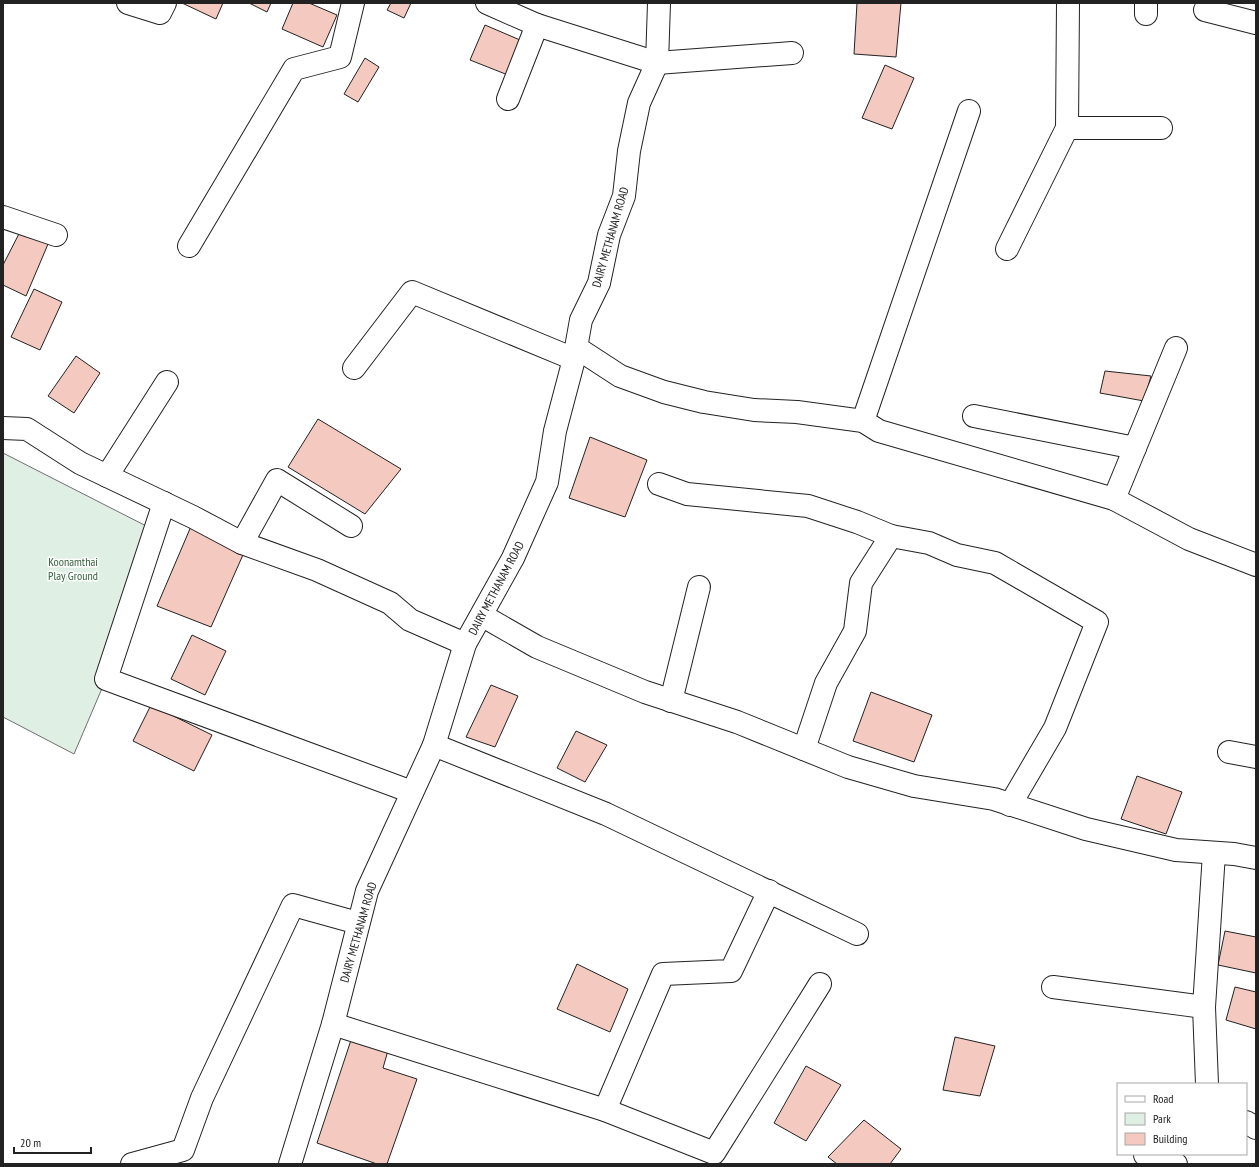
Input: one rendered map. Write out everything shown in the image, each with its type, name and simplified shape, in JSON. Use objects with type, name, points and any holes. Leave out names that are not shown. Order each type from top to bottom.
[{"type":"street","points":[[128,3],[160,12],[165,3]]},
{"type":"street","points":[[189,246],[294,69],[340,56],[353,3]]},
{"type":"street","points":[[487,3],[537,25],[657,63],[792,53]]},
{"type":"street","name":"DAIRY METHANAM ROAD","points":[[290,1164],[333,1024],[367,891],[434,745],[466,644],[513,558],[546,482],[555,431],[576,354],[581,320],[600,283],[609,235],[624,196],[629,151],[638,103],[657,63],[659,3]]},
{"type":"street","points":[[1007,249],[1067,128],[1068,3]]},
{"type":"street","points":[[1205,10],[1256,23]]},
{"type":"street","points":[[508,99],[537,25]]},
{"type":"street","points":[[863,421],[969,111]]},
{"type":"street","points":[[1067,128],[1161,128]]},
{"type":"street","points":[[3,217],[56,235]]},
{"type":"street","points":[[354,368],[412,292],[576,354],[620,376],[664,392],[704,402],[754,410],[797,412],[863,421],[879,431],[1114,499],[1189,539],[1256,565]]},
{"type":"street","points":[[1114,499],[1176,348]]},
{"type":"street","points":[[107,476],[167,382]]},
{"type":"street","points":[[974,416],[1135,448]]},
{"type":"street","points":[[3,428],[27,429],[80,463],[164,503],[242,543],[317,570],[390,604],[410,620],[466,644]]},
{"type":"street","points":[[242,543],[277,480],[351,526]]},
{"type":"street","points":[[659,484],[687,494],[808,506],[857,522],[891,536],[929,543],[957,555],[995,563],[1096,622],[1055,728],[1010,805]]},
{"type":"street","points":[[164,503],[106,678],[412,792]]},
{"type":"street","points":[[804,749],[826,683],[855,630],[861,583],[891,536]]},
{"type":"street","points":[[671,701],[699,587]]},
{"type":"street","points":[[482,616],[537,647],[645,692],[737,722],[848,767],[914,786],[994,800],[1093,831],[1176,850],[1256,858]]},
{"type":"street","points":[[434,745],[606,814],[857,934]]},
{"type":"street","points":[[1229,752],[1256,758]]},
{"type":"street","points":[[1207,1083],[1204,1008],[1214,853]]},
{"type":"street","points":[[605,1110],[663,974],[731,971],[768,891]]},
{"type":"street","points":[[132,1164],[183,1150],[202,1098],[293,905],[358,923]]},
{"type":"street","points":[[333,1024],[605,1110],[714,1153],[820,984]]},
{"type":"street","points":[[1053,987],[1204,1008]]},
{"type":"street","points":[[1247,1123],[1256,1128]]},
{"type":"street","points":[[1145,1155],[1176,1164]]},
{"type":"green space","name":"Koonamthai Play Ground","points":[[3,453],[160,533],[106,679],[74,754],[3,717]]},
{"type":"building","points":[[182,3],[223,3],[216,19]]},
{"type":"building","points":[[249,3],[271,3],[267,12]]},
{"type":"building","points":[[293,3],[309,3],[337,15],[323,47],[282,29]]},
{"type":"building","points":[[391,3],[411,3],[404,18],[387,10]]},
{"type":"building","points":[[857,3],[901,3],[896,57],[854,54]]},
{"type":"building","points":[[485,25],[527,43],[513,77],[470,60]]},
{"type":"building","points":[[365,58],[379,67],[358,102],[344,94]]},
{"type":"building","points":[[885,65],[914,78],[892,129],[862,118]]},
{"type":"building","points":[[24,224],[51,237],[26,296],[3,285],[3,265]]},
{"type":"building","points":[[34,289],[62,302],[40,350],[11,337]]},
{"type":"building","points":[[76,356],[100,373],[74,413],[48,396]]},
{"type":"building","points":[[1105,371],[1151,376],[1144,401],[1100,393]]},
{"type":"building","points":[[318,419],[401,469],[365,514],[288,467]]},
{"type":"building","points":[[590,437],[647,460],[625,517],[569,498]]},
{"type":"building","points":[[192,524],[246,548],[211,627],[157,606]]},
{"type":"building","points":[[192,635],[226,651],[205,695],[171,679]]},
{"type":"building","points":[[491,685],[518,696],[495,747],[466,737]]},
{"type":"building","points":[[871,692],[932,715],[914,762],[853,741]]},
{"type":"building","points":[[151,705],[212,735],[194,771],[133,741]]},
{"type":"building","points":[[576,731],[607,745],[585,782],[557,768]]},
{"type":"building","points":[[1137,776],[1182,792],[1166,834],[1121,819]]},
{"type":"building","points":[[1225,931],[1256,937],[1256,973],[1218,965]]},
{"type":"building","points":[[577,964],[628,989],[610,1032],[557,1009]]},
{"type":"building","points":[[1235,987],[1256,992],[1256,1029],[1226,1020]]},
{"type":"building","points":[[352,1037],[389,1047],[383,1068],[417,1079],[387,1164],[377,1164],[317,1143]]},
{"type":"building","points":[[955,1037],[995,1046],[980,1096],[943,1090]]},
{"type":"building","points":[[806,1066],[841,1085],[806,1141],[774,1123]]},
{"type":"building","points":[[864,1120],[901,1149],[890,1164],[837,1164],[828,1157]]}]
